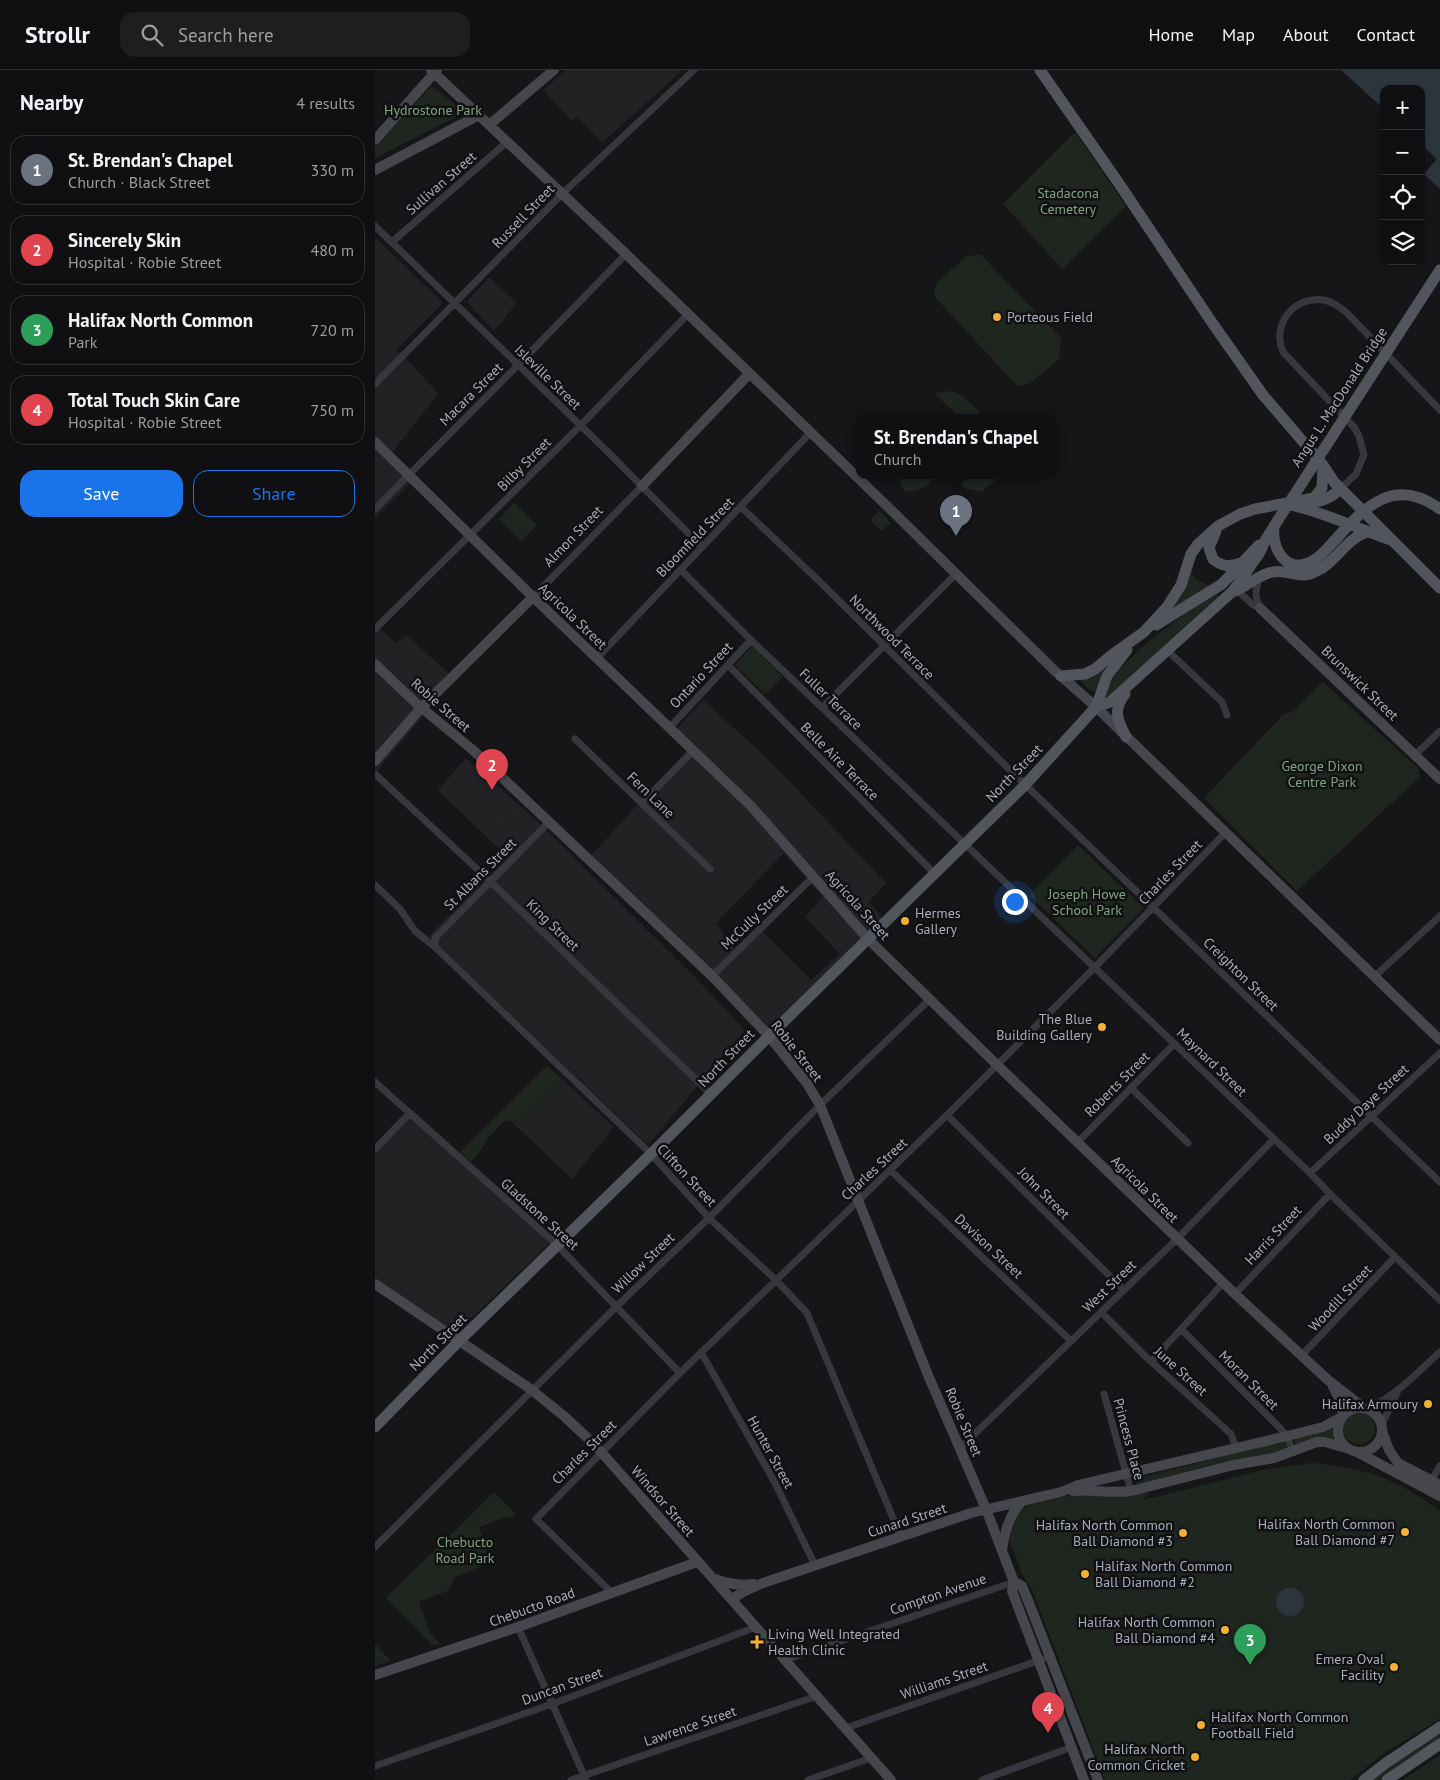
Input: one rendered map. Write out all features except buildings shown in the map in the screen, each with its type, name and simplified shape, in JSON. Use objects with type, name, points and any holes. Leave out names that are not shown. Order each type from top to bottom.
[{"type":"main road","points":[[489,125],[554,70]]},
{"type":"main road","points":[[1040,70],[1263,395],[1323,466],[1333,482],[1395,541],[1440,588]]},
{"type":"main road","points":[[375,140],[434,71],[856,476]]},
{"type":"main road","points":[[375,170],[479,116]]},
{"type":"main road","name":"Angus L. MacDonald Bridge","points":[[1235,591],[1276,523],[1440,270]]},
{"type":"main road","name":"Almon Street","points":[[642,486],[749,374]]},
{"type":"main road","name":"Agricola Street","points":[[375,442],[751,806],[869,940],[997,1066],[1223,1283],[1328,1380],[1365,1408]]},
{"type":"main road","points":[[1061,676],[1085,674],[1095,669],[1144,632],[1167,607],[1181,585],[1191,554],[1198,544],[1218,526],[1240,514],[1255,509],[1313,498],[1322,488],[1323,466]]},
{"type":"main road","points":[[859,479],[1440,1040]]},
{"type":"main road","points":[[1285,503],[1324,501],[1341,489]]},
{"type":"main road","points":[[1276,523],[1274,545],[1281,557],[1296,565],[1305,564],[1321,555],[1358,514],[1372,503],[1384,498],[1404,495],[1419,497],[1440,509]]},
{"type":"main road","points":[[1285,503],[1330,516],[1367,532],[1395,541]]},
{"type":"main road","points":[[1218,526],[1210,543],[1210,555],[1225,566],[1232,567],[1243,563]]},
{"type":"main road","points":[[1235,591],[1259,577],[1273,572],[1301,575],[1314,573],[1325,566],[1351,540],[1359,534],[1367,532]]},
{"type":"main road","name":"Angus L. MacDonald Bridge","points":[[1222,584],[1257,546],[1265,541]]},
{"type":"main road","name":"North Street","points":[[375,1427],[460,1340],[1025,785],[1096,707],[1107,676],[1120,658],[1144,632],[1222,584]]},
{"type":"main road","name":"North Street","points":[[1096,707],[1110,702],[1235,591]]},
{"type":"main road","name":"Almon Street","points":[[375,761],[421,708],[533,597]]},
{"type":"main road","name":"Brunswick Street","points":[[1260,608],[1440,779]]},
{"type":"main road","name":"Robie Street","points":[[375,664],[421,708],[474,751],[550,821],[712,976],[769,1036],[806,1082],[820,1105],[928,1375],[986,1509],[1014,1582],[1012,1591],[1084,1780]]},
{"type":"main road","points":[[1126,737],[1117,718],[1117,707],[1133,682]]},
{"type":"main road","name":"Windsor Street","points":[[375,1284],[532,1390],[565,1417],[601,1452],[891,1780]]},
{"type":"main road","name":"Agricola Street","points":[[1328,1380],[1339,1397],[1342,1416]]},
{"type":"main road","points":[[1382,1428],[1379,1442],[1366,1452],[1351,1450],[1342,1444],[1338,1433],[1339,1422],[1342,1416],[1349,1410],[1365,1408],[1373,1412],[1382,1428],[1389,1450],[1398,1463],[1435,1483]]},
{"type":"main road","name":"Cunard Street","points":[[1061,1492],[1078,1485],[1323,1427],[1342,1416]]},
{"type":"main road","name":"Cunard Street","points":[[732,1599],[763,1583],[986,1509],[1061,1492],[1080,1490],[1131,1491],[1234,1465],[1274,1458],[1317,1442],[1325,1442],[1351,1450],[1440,1496]]},
{"type":"main road","points":[[1002,1550],[1007,1526],[1014,1512],[1023,1501]]},
{"type":"main road","name":"Chebucto Road","points":[[375,1676],[519,1627],[697,1562]]},
{"type":"main road","name":"Cunard Street","points":[[712,1577],[727,1584],[763,1583]]},
{"type":"main road","name":"Robie Street","points":[[1014,1582],[1022,1586],[1098,1780]]},
{"type":"main road","points":[[1364,1780],[1386,1763],[1440,1728]]},
{"type":"main road","points":[[1387,1780],[1440,1744]]},
{"type":"street","name":"Russell Street","points":[[375,384],[563,194],[694,70]]},
{"type":"street","name":"Sullivan Street","points":[[392,242],[507,142]]},
{"type":"street","name":"Isleville Street","points":[[375,226],[609,453],[702,547]]},
{"type":"street","name":"Macara Street","points":[[375,509],[626,254]]},
{"type":"street","points":[[1341,489],[1356,474],[1364,455],[1362,444],[1354,427],[1283,352],[1280,344],[1280,329],[1287,314],[1296,305],[1310,300],[1324,300],[1336,304],[1347,313],[1440,410]]},
{"type":"street","name":"Bilby Street","points":[[375,629],[580,426],[688,314]]},
{"type":"street","name":"Bloomfield Street","points":[[597,658],[811,432]]},
{"type":"street","name":"Almon Street","points":[[533,597],[642,486]]},
{"type":"street","name":"Northwood Terrace","points":[[741,508],[818,580],[1025,785]]},
{"type":"street","name":"Fuller Terrace","points":[[681,570],[751,640],[965,845]]},
{"type":"street","points":[[822,708],[956,574]]},
{"type":"street","points":[[1259,577],[1255,599],[1260,608]]},
{"type":"street","name":"Brunswick Street","points":[[1235,591],[1260,608]]},
{"type":"street","name":"Ontario Street","points":[[670,727],[751,640]]},
{"type":"street","points":[[1168,651],[1222,702],[1227,715]]},
{"type":"street","name":"Belle Aire Terrace","points":[[728,665],[935,874]]},
{"type":"street","points":[[1415,755],[1440,731]]},
{"type":"street","name":"Fern Lane","points":[[575,739],[710,869]]},
{"type":"street","points":[[642,803],[694,750]]},
{"type":"street","name":"King Street","points":[[375,774],[491,882],[711,1095]]},
{"type":"street","name":"Creighton Street","points":[[1025,785],[1440,1182]]},
{"type":"street","name":"St Albans Street","points":[[435,947],[435,938],[550,821]]},
{"type":"street","name":"Charles Street","points":[[612,1593],[536,1518],[680,1372],[947,1116],[1225,833]]},
{"type":"street","name":"Maynard Street","points":[[965,845],[1095,967],[1440,1300]]},
{"type":"street","name":"McCully Street","points":[[712,976],[814,876]]},
{"type":"street","name":"Clifton Street","points":[[375,885],[400,909],[415,931],[435,947],[651,1154],[709,1218],[776,1280],[807,1313],[901,1537]]},
{"type":"street","points":[[1374,977],[1440,916]]},
{"type":"street","name":"Willow Street","points":[[375,1547],[617,1306],[709,1218],[820,1105],[930,999]]},
{"type":"street","name":"Roberts Street","points":[[1078,1142],[1174,1044]]},
{"type":"street","name":"Buddy Daye Street","points":[[1309,1173],[1440,1053]]},
{"type":"street","name":"Gladstone Street","points":[[375,1082],[557,1245],[680,1372]]},
{"type":"street","points":[[1131,1088],[1188,1143]]},
{"type":"street","points":[[375,1150],[410,1113]]},
{"type":"street","name":"John Street","points":[[947,1116],[1123,1289]]},
{"type":"street","name":"West Street","points":[[960,1448],[1177,1239],[1274,1140]]},
{"type":"street","name":"Davison Street","points":[[891,1171],[1070,1340]]},
{"type":"street","name":"Harris Street","points":[[1235,1294],[1329,1194]]},
{"type":"street","name":"Woodill Street","points":[[1302,1355],[1395,1257]]},
{"type":"street","points":[[1152,1361],[1223,1283]]},
{"type":"street","name":"June Street","points":[[1105,1316],[1231,1434],[1236,1447]]},
{"type":"street","name":"Moran Street","points":[[1181,1329],[1287,1436],[1293,1452]]},
{"type":"street","name":"Hunter Street","points":[[701,1352],[775,1483],[815,1565]]},
{"type":"street","points":[[1365,1408],[1382,1402],[1399,1390],[1440,1352]]},
{"type":"street","points":[[1382,1428],[1399,1390]]},
{"type":"street","name":"Princess Place","points":[[1104,1394],[1131,1491]]},
{"type":"street","points":[[1435,1483],[1440,1466]]},
{"type":"street","name":"Compton Avenue","points":[[785,1660],[1014,1582]]},
{"type":"street","name":"Duncan Street","points":[[375,1766],[552,1704],[756,1626]]},
{"type":"street","points":[[519,1627],[585,1778]]},
{"type":"street","name":"Williams Street","points":[[846,1728],[1050,1656]]},
{"type":"street","name":"Lawrence Street","points":[[571,1780],[585,1778],[817,1696]]},
{"type":"street","points":[[982,1780],[990,1779],[1072,1747]]},
{"type":"street","points":[[809,1780],[871,1758]]},
{"type":"shaded area","points":[[566,70],[679,70],[680,72],[602,143],[577,116],[572,121],[543,90]]},
{"type":"shaded area","points":[[1341,70],[1440,70],[1440,189],[1425,175],[1437,159],[1425,148],[1425,85],[1380,85],[1380,105]]},
{"type":"shaded area","points":[[375,237],[443,303],[397,349],[438,393],[390,456],[411,483],[375,518]]},
{"type":"shaded area","points":[[489,277],[517,303],[494,331],[467,302]]},
{"type":"shaded area","points":[[379,627],[395,643],[406,635],[454,678],[434,698],[422,699],[424,715],[375,773],[375,632]]},
{"type":"shaded area","points":[[703,700],[766,757],[886,883],[869,902],[885,924],[768,1039],[589,858],[690,747],[674,732]],"holes":[[[784,853],[823,897],[805,917],[840,954],[811,980],[760,929],[738,953],[716,923]]]},
{"type":"shaded area","points":[[466,758],[538,822],[697,979],[745,1030],[648,1145],[435,945],[429,936],[507,857],[438,790]]},
{"type":"shaded area","points":[[562,1079],[614,1127],[572,1179],[511,1121],[525,1119]]},
{"type":"shaded area","points":[[413,1110],[555,1238],[456,1333],[375,1279],[375,1149]]},
{"type":"shaded area","points":[[1290,1588],[1300,1592],[1304,1602],[1300,1612],[1290,1616],[1280,1612],[1276,1602],[1280,1592]]},
{"type":"green space","name":"Hydrostone Park","points":[[433,87],[461,109],[462,114],[375,158],[375,147]]},
{"type":"green space","name":"Stadacona Cemetery","points":[[1075,132],[1126,206],[1062,269],[1003,204]]},
{"type":"green space","name":"Porteous Field","points":[[980,254],[1061,338],[1059,359],[1029,384],[1017,386],[934,296],[936,284],[965,257]]},
{"type":"green space","points":[[953,391],[964,397],[981,414],[956,414],[934,393]]},
{"type":"green space","points":[[901,479],[933,479],[920,490],[913,492],[903,489]]},
{"type":"green space","points":[[956,479],[997,479],[982,492],[964,488]]},
{"type":"green space","points":[[514,503],[537,525],[521,541],[499,519]]},
{"type":"green space","points":[[879,511],[891,523],[881,531],[870,520]]},
{"type":"green space","points":[[1189,566],[1195,579],[1210,586],[1175,608],[1172,606]]},
{"type":"green space","points":[[1216,593],[1219,596],[1106,699],[1110,685],[1119,670],[1134,655],[1169,626]]},
{"type":"green space","points":[[752,646],[783,677],[765,694],[735,665]]},
{"type":"green space","points":[[1105,667],[1095,692],[1088,689],[1079,678]]},
{"type":"green space","name":"George Dixon Centre Park","points":[[1323,682],[1420,770],[1417,772],[1421,776],[1297,891],[1204,798],[1284,714],[1294,711]]},
{"type":"green space","points":[[514,807],[520,811],[504,828],[498,821]]},
{"type":"green space","name":"Joseph Howe School Park","points":[[1078,845],[1144,908],[1095,958],[1029,895]]},
{"type":"green space","points":[[547,1066],[562,1079],[525,1119],[503,1122],[486,1140],[486,1143],[471,1162],[460,1152]]},
{"type":"green space","points":[[1359,1412],[1365,1413],[1370,1417],[1374,1422],[1374,1434],[1370,1439],[1365,1443],[1359,1444],[1353,1443],[1348,1439],[1344,1434],[1343,1428],[1344,1422],[1348,1417],[1353,1413]]},
{"type":"green space","points":[[1334,1426],[1336,1440],[1297,1445],[1295,1443],[1295,1437]]},
{"type":"green space","points":[[1283,1440],[1286,1443],[1286,1448],[1281,1453],[1231,1461],[1138,1485],[1135,1481],[1136,1479]]},
{"type":"green space","points":[[1311,1463],[1347,1468],[1379,1476],[1410,1491],[1440,1511],[1440,1719],[1384,1753],[1350,1780],[1105,1780],[1033,1592],[1022,1574],[1010,1542],[1011,1527],[1018,1513],[1034,1504],[1077,1494],[1132,1494],[1150,1492],[1143,1500],[1262,1470]]},
{"type":"green space","name":"Chebucto Road Park","points":[[494,1492],[516,1514],[512,1518],[510,1516],[479,1527],[491,1564],[489,1563],[455,1577],[448,1591],[419,1601],[429,1632],[440,1643],[433,1646],[386,1598]]},
{"type":"green space","points":[[375,1644],[391,1661],[375,1666]]},
{"type":"green space","points":[[1440,1732],[1440,1739],[1379,1780],[1369,1780]]},
{"type":"green space","points":[[1440,1755],[1440,1780],[1402,1780]]},
{"type":"place","name":"Porteous Field","points":[[997,317]]},
{"type":"place","name":"St. Brendan's Chapel","points":[[956,536]]},
{"type":"place","name":"Sincerely Skin","points":[[492,790]]},
{"type":"place","name":"Hermes Gallery","points":[[905,921]]},
{"type":"place","name":"The Blue Building Gallery","points":[[1102,1027]]},
{"type":"place","name":"Halifax Armoury","points":[[1428,1404]]},
{"type":"place","name":"Halifax North Common Ball Diamond #7","points":[[1405,1532]]},
{"type":"place","name":"Halifax North Common Ball Diamond #3","points":[[1183,1533]]},
{"type":"place","name":"Halifax North Common Ball Diamond #2","points":[[1085,1574]]},
{"type":"place","name":"Halifax North Common Ball Diamond #4","points":[[1225,1630]]},
{"type":"place","name":"Living Well Integrated Health Clinic","points":[[757,1642]]},
{"type":"place","name":"Halifax North Common","points":[[1250,1665]]},
{"type":"place","name":"Emera Oval Facility","points":[[1394,1667]]},
{"type":"place","name":"Halifax North Common Football Field","points":[[1201,1725]]},
{"type":"place","name":"Total Touch Skin Care","points":[[1048,1733]]},
{"type":"place","name":"Halifax North Common Cricket","points":[[1195,1757]]}]
